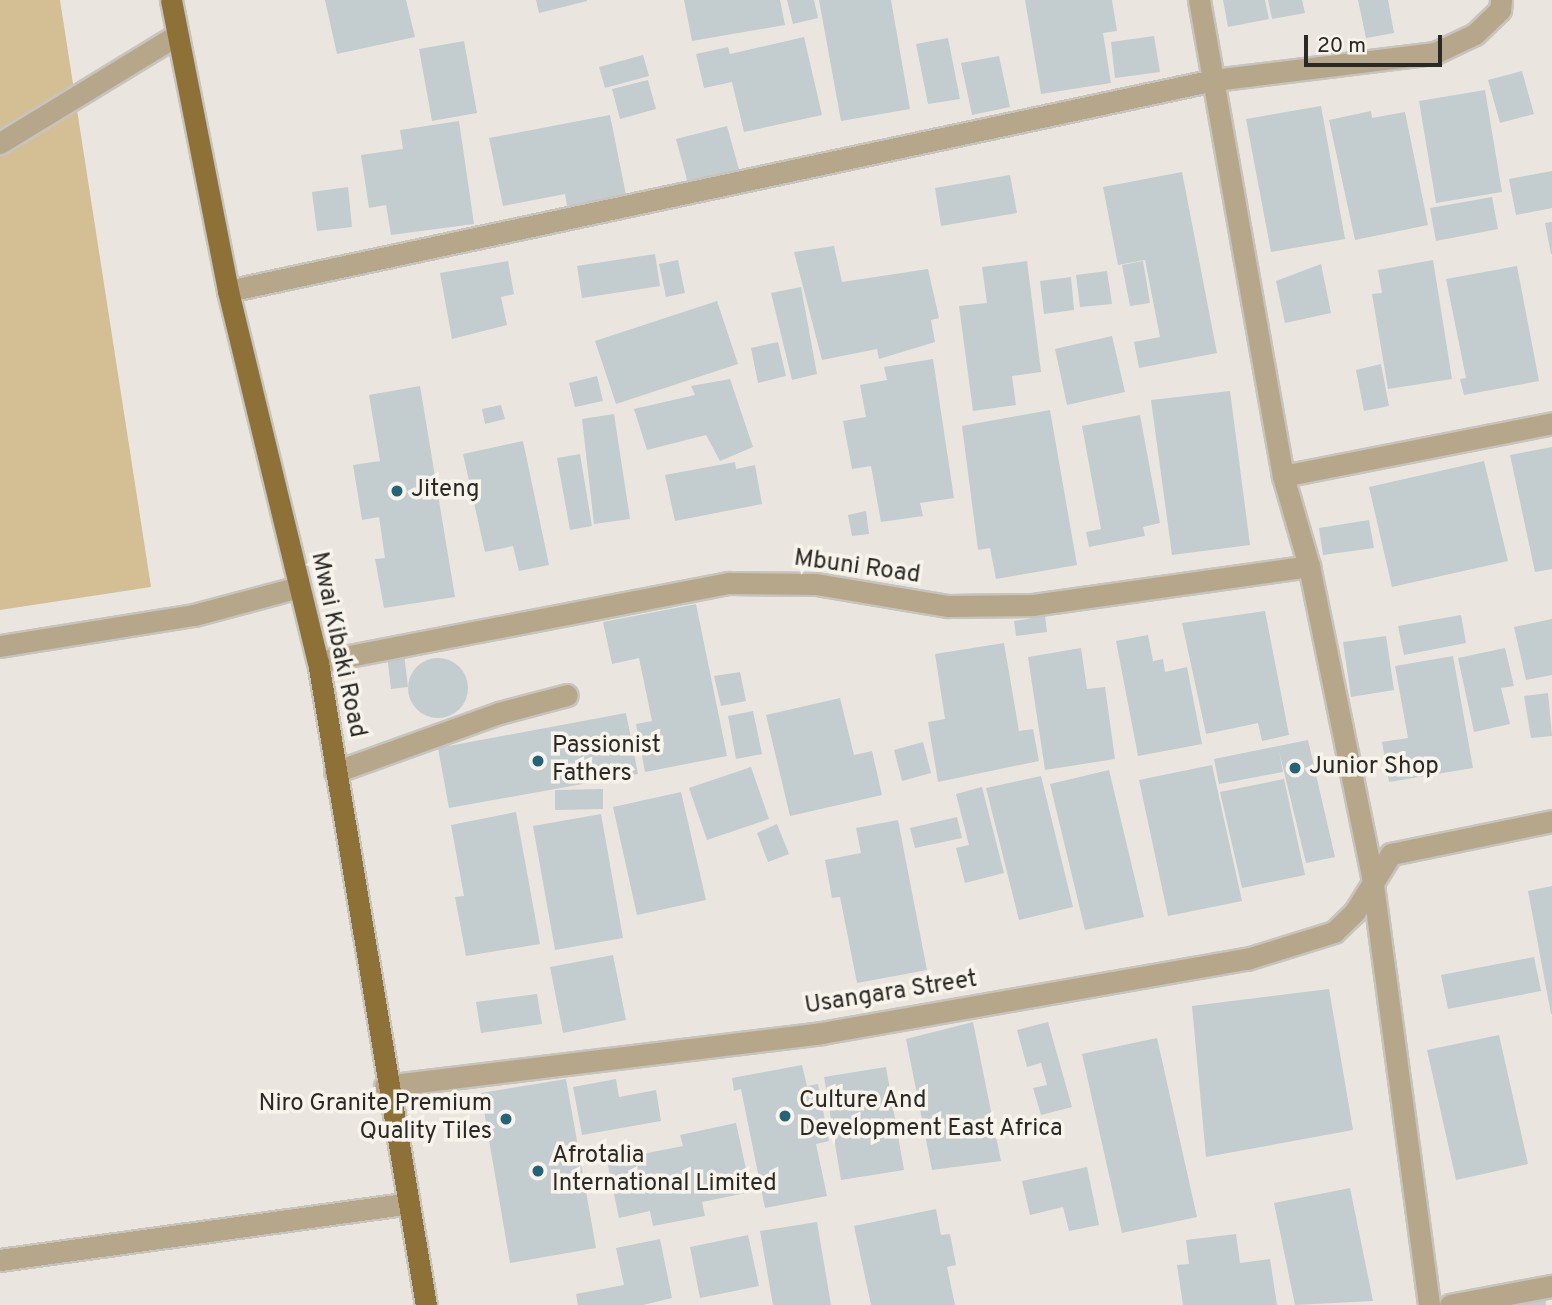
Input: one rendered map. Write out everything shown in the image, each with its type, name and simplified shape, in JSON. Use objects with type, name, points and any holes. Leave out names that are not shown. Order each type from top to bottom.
[{"type":"main road","name":"Mwai Kibaki Road","points":[[172,0],[228,291],[318,662],[385,1086],[426,1305]]},
{"type":"street","points":[[1199,0],[1283,476],[1309,566],[1372,877],[1429,1305]]},
{"type":"street","points":[[228,291],[1214,80],[1435,53],[1475,34],[1500,9],[1501,0]]},
{"type":"street","points":[[0,143],[177,34]]},
{"type":"street","points":[[1283,476],[1552,424]]},
{"type":"street","name":"Mbuni Road","points":[[318,662],[729,583],[816,584],[948,606],[1033,605],[1309,566]]},
{"type":"street","points":[[0,646],[194,615],[299,587]]},
{"type":"street","points":[[335,772],[499,713],[567,695]]},
{"type":"street","name":"Usangara Street","points":[[385,1086],[821,1033],[1247,959],[1334,932],[1353,913],[1383,861],[1399,851],[1552,821]]},
{"type":"street","points":[[0,1260],[409,1203]]},
{"type":"street","points":[[1450,1305],[1552,1286]]},
{"type":"shaded area","points":[[0,0],[60,0],[151,587],[0,610]]},
{"type":"building","points":[[325,0],[406,0],[415,37],[337,54]]},
{"type":"building","points":[[536,0],[587,0],[587,1],[539,13]]},
{"type":"building","points":[[684,0],[780,0],[785,25],[692,41]]},
{"type":"building","points":[[787,0],[814,0],[818,18],[793,24]]},
{"type":"building","points":[[819,0],[891,0],[910,109],[841,121]]},
{"type":"building","points":[[1025,0],[1112,0],[1117,31],[1103,33],[1111,83],[1041,94]]},
{"type":"building","points":[[1223,0],[1265,0],[1269,19],[1228,27]]},
{"type":"building","points":[[1268,0],[1302,0],[1305,13],[1272,19]]},
{"type":"building","points":[[1358,0],[1388,0],[1394,33],[1366,38]]},
{"type":"building","points":[[1154,36],[1160,72],[1115,78],[1111,42]]},
{"type":"building","points":[[804,37],[822,115],[744,132],[732,82],[704,88],[696,54],[728,47],[730,54]]},
{"type":"building","points":[[948,38],[960,99],[928,104],[916,44]]},
{"type":"building","points":[[464,41],[477,113],[432,121],[419,49]]},
{"type":"building","points":[[643,55],[649,76],[605,88],[599,67]]},
{"type":"building","points":[[999,56],[1010,107],[972,115],[961,63]]},
{"type":"building","points":[[1522,71],[1534,114],[1500,123],[1488,80]]},
{"type":"building","points":[[648,80],[656,109],[620,119],[612,89]]},
{"type":"building","points":[[1485,90],[1502,192],[1436,203],[1419,101]]},
{"type":"building","points":[[1321,106],[1345,239],[1271,252],[1246,119]]},
{"type":"building","points":[[1371,111],[1372,118],[1405,112],[1428,225],[1355,240],[1329,120]]},
{"type":"building","points":[[610,115],[626,195],[567,206],[565,194],[503,206],[489,138]]},
{"type":"building","points":[[459,121],[474,224],[391,235],[386,205],[369,208],[361,155],[403,149],[400,130]]},
{"type":"building","points":[[727,126],[740,173],[689,187],[676,139]]},
{"type":"building","points":[[1552,171],[1552,208],[1516,215],[1509,179]]},
{"type":"building","points":[[1182,172],[1217,353],[1139,368],[1134,342],[1160,337],[1145,260],[1118,265],[1103,187]]},
{"type":"building","points":[[1010,175],[1017,213],[941,226],[935,188]]},
{"type":"building","points":[[348,187],[352,227],[317,231],[312,192]]},
{"type":"building","points":[[1492,197],[1498,229],[1436,241],[1430,208]]},
{"type":"building","points":[[1552,222],[1552,254],[1551,254],[1545,223]]},
{"type":"building","points":[[834,246],[842,282],[928,269],[939,318],[931,320],[935,342],[879,359],[877,349],[822,360],[794,252]]},
{"type":"building","points":[[655,254],[660,286],[582,298],[577,266]]},
{"type":"building","points":[[678,260],[685,293],[666,297],[659,264]]},
{"type":"building","points":[[1433,260],[1452,379],[1388,389],[1372,294],[1382,293],[1378,270]]},
{"type":"building","points":[[508,261],[514,294],[501,297],[507,325],[452,339],[440,273]]},
{"type":"building","points":[[1027,261],[1041,372],[1012,376],[1016,405],[973,411],[959,306],[987,303],[982,267]]},
{"type":"building","points":[[1143,261],[1150,303],[1130,306],[1122,265]]},
{"type":"building","points":[[1321,264],[1331,313],[1285,323],[1276,281]]},
{"type":"building","points":[[1517,266],[1539,381],[1464,395],[1460,379],[1466,378],[1446,279]]},
{"type":"building","points":[[1107,271],[1112,304],[1080,307],[1076,275]]},
{"type":"building","points":[[1071,277],[1074,310],[1044,314],[1040,281]]},
{"type":"building","points":[[801,287],[817,374],[792,380],[771,293]]},
{"type":"building","points":[[717,301],[738,364],[616,404],[595,341]]},
{"type":"building","points":[[1112,336],[1125,392],[1067,405],[1055,349]]},
{"type":"building","points":[[778,342],[786,376],[758,383],[751,348]]},
{"type":"building","points":[[933,359],[954,498],[920,503],[923,516],[881,522],[871,466],[852,469],[843,421],[866,417],[860,385],[887,380],[884,367]]},
{"type":"building","points":[[1381,364],[1389,406],[1364,411],[1356,370]]},
{"type":"building","points":[[597,376],[603,401],[575,407],[569,383]]},
{"type":"building","points":[[730,379],[753,447],[720,461],[706,435],[647,450],[634,409],[695,395],[691,386]]},
{"type":"building","name":"Jiteng","points":[[420,386],[455,597],[384,608],[375,559],[385,558],[379,517],[362,520],[353,465],[380,461],[369,395]]},
{"type":"building","points":[[1230,391],[1250,545],[1172,555],[1151,400]]},
{"type":"building","points":[[501,405],[505,419],[485,424],[482,409]]},
{"type":"building","points":[[1050,410],[1077,565],[996,579],[990,548],[978,550],[962,426]]},
{"type":"building","points":[[614,414],[630,519],[594,524],[582,419]]},
{"type":"building","points":[[1140,415],[1160,523],[1143,527],[1145,536],[1089,547],[1086,532],[1101,529],[1082,426]]},
{"type":"building","points":[[523,441],[549,565],[519,571],[513,546],[485,552],[463,454]]},
{"type":"building","points":[[1552,447],[1552,569],[1535,572],[1510,455]]},
{"type":"building","points":[[580,454],[592,526],[570,530],[557,458]]},
{"type":"building","points":[[1484,461],[1508,561],[1392,587],[1369,487]]},
{"type":"building","points":[[735,462],[736,469],[755,465],[762,504],[675,521],[665,475]]},
{"type":"building","points":[[866,511],[869,534],[852,536],[848,515]]},
{"type":"building","points":[[1369,520],[1374,548],[1323,555],[1319,528]]},
{"type":"building","points":[[696,604],[727,756],[645,772],[636,724],[652,721],[639,658],[612,664],[603,622]]},
{"type":"building","points":[[1265,611],[1289,735],[1262,741],[1258,723],[1206,734],[1182,623]]},
{"type":"building","points":[[1461,615],[1466,643],[1404,655],[1398,626]]},
{"type":"building","points":[[1045,616],[1047,632],[1016,636],[1014,621]]},
{"type":"building","points":[[1552,619],[1552,675],[1526,680],[1514,627]]},
{"type":"building","points":[[1148,635],[1153,661],[1163,659],[1165,672],[1187,667],[1202,744],[1138,756],[1116,641]]},
{"type":"building","points":[[1386,636],[1394,690],[1351,697],[1343,642]]},
{"type":"building","points":[[1004,643],[1019,731],[1033,729],[1039,761],[938,782],[928,722],[945,719],[935,654]]},
{"type":"building","points":[[1081,648],[1087,689],[1105,687],[1115,759],[1045,770],[1028,657]]},
{"type":"building","points":[[1505,648],[1514,686],[1501,688],[1510,724],[1474,732],[1458,658]]},
{"type":"building","points":[[404,653],[408,687],[391,689],[387,655]]},
{"type":"building","points":[[1453,656],[1473,768],[1389,782],[1382,742],[1408,738],[1395,666]]},
{"type":"building","points":[[438,658],[455,663],[463,671],[468,688],[463,705],[455,713],[438,718],[421,713],[413,705],[408,688],[413,671],[421,663]]},
{"type":"building","points":[[740,672],[746,701],[721,706],[714,676]]},
{"type":"building","points":[[1548,693],[1552,736],[1531,738],[1524,696]]},
{"type":"building","points":[[840,698],[854,755],[872,751],[882,795],[790,816],[766,715]]},
{"type":"building","points":[[753,711],[762,754],[736,759],[728,716]]},
{"type":"building","name":"Passionist Fathers","points":[[626,713],[638,774],[449,808],[438,748]]},
{"type":"building","points":[[1308,740],[1335,857],[1306,863],[1279,751],[1283,772],[1219,784],[1214,759]]},
{"type":"building","points":[[923,742],[931,773],[902,781],[894,750]]},
{"type":"building","points":[[1212,765],[1242,901],[1168,916],[1139,780]]},
{"type":"building","points":[[751,767],[769,819],[707,840],[689,788]]},
{"type":"building","points":[[1109,770],[1144,917],[1085,930],[1050,784]]},
{"type":"building","points":[[1041,776],[1073,907],[1019,920],[986,788]]},
{"type":"building","points":[[1284,779],[1305,875],[1242,888],[1220,792]]},
{"type":"building","points":[[982,787],[1004,873],[965,883],[956,848],[969,845],[956,794]]},
{"type":"building","points":[[603,789],[603,809],[555,810],[555,790]]},
{"type":"building","points":[[681,792],[706,900],[637,915],[613,807]]},
{"type":"building","points":[[516,812],[540,944],[466,956],[455,897],[464,896],[451,825]]},
{"type":"building","points":[[601,814],[623,938],[555,950],[533,826]]},
{"type":"building","points":[[957,817],[962,838],[915,848],[910,828]]},
{"type":"building","points":[[898,820],[927,970],[857,983],[840,897],[832,898],[825,860],[861,853],[856,828]]},
{"type":"building","points":[[777,824],[789,854],[768,862],[757,833]]},
{"type":"building","points":[[1552,886],[1552,1014],[1551,1014],[1528,891]]},
{"type":"building","points":[[613,955],[626,1020],[563,1033],[550,967]]},
{"type":"building","points":[[1534,957],[1541,991],[1448,1009],[1441,975]]},
{"type":"building","points":[[1329,989],[1353,1130],[1206,1157],[1192,1006]]},
{"type":"building","points":[[537,994],[542,1024],[481,1033],[476,1002]]},
{"type":"building","points":[[973,1022],[1001,1161],[932,1170],[906,1039]]},
{"type":"building","points":[[1048,1022],[1072,1107],[1041,1115],[1033,1088],[1047,1085],[1041,1063],[1027,1067],[1017,1030]]},
{"type":"building","points":[[1499,1035],[1528,1164],[1456,1180],[1427,1050]]},
{"type":"building","points":[[1157,1038],[1197,1217],[1122,1233],[1082,1054]]},
{"type":"building","name":"Culture And Development East Africa","points":[[802,1065],[807,1086],[818,1084],[829,1141],[816,1144],[827,1196],[765,1208],[741,1089],[734,1091],[732,1078]]},
{"type":"building","points":[[886,1067],[904,1170],[841,1180],[824,1077]]},
{"type":"building","name":"Afrotalia International Limited","points":[[566,1079],[596,1248],[510,1263],[481,1093]]},
{"type":"building","points":[[616,1079],[619,1097],[656,1090],[661,1121],[582,1135],[573,1087]]},
{"type":"building","points":[[736,1123],[751,1192],[702,1202],[705,1216],[653,1226],[650,1211],[619,1218],[607,1161],[683,1146],[680,1135]]},
{"type":"building","points":[[1087,1167],[1099,1225],[1069,1231],[1063,1207],[1030,1215],[1022,1181]]},
{"type":"building","points":[[1350,1188],[1373,1301],[1295,1305],[1274,1203]]},
{"type":"building","name":"Culture And Development East Africa","points":[[936,1209],[941,1235],[950,1234],[956,1265],[947,1267],[955,1305],[871,1305],[854,1226]]},
{"type":"building","points":[[817,1222],[831,1305],[773,1305],[760,1231]]},
{"type":"building","points":[[1236,1234],[1240,1263],[1270,1259],[1277,1305],[1183,1305],[1177,1265],[1189,1264],[1186,1240]]},
{"type":"building","points":[[748,1235],[759,1286],[700,1298],[690,1247]]},
{"type":"building","points":[[660,1239],[672,1298],[643,1305],[578,1305],[576,1294],[624,1285],[616,1248]]},
{"type":"building","points":[[1545,1295],[1546,1305],[1503,1305]]},
{"type":"place","name":"Jiteng","points":[[397,491]]},
{"type":"place","name":"Passionist Fathers","points":[[538,761]]},
{"type":"place","name":"Junior Shop","points":[[1295,768]]},
{"type":"place","name":"Culture And Development East Africa","points":[[785,1116]]},
{"type":"place","name":"Niro Granite Premium Quality Tiles","points":[[506,1119]]},
{"type":"place","name":"Afrotalia International Limited","points":[[538,1171]]}]
